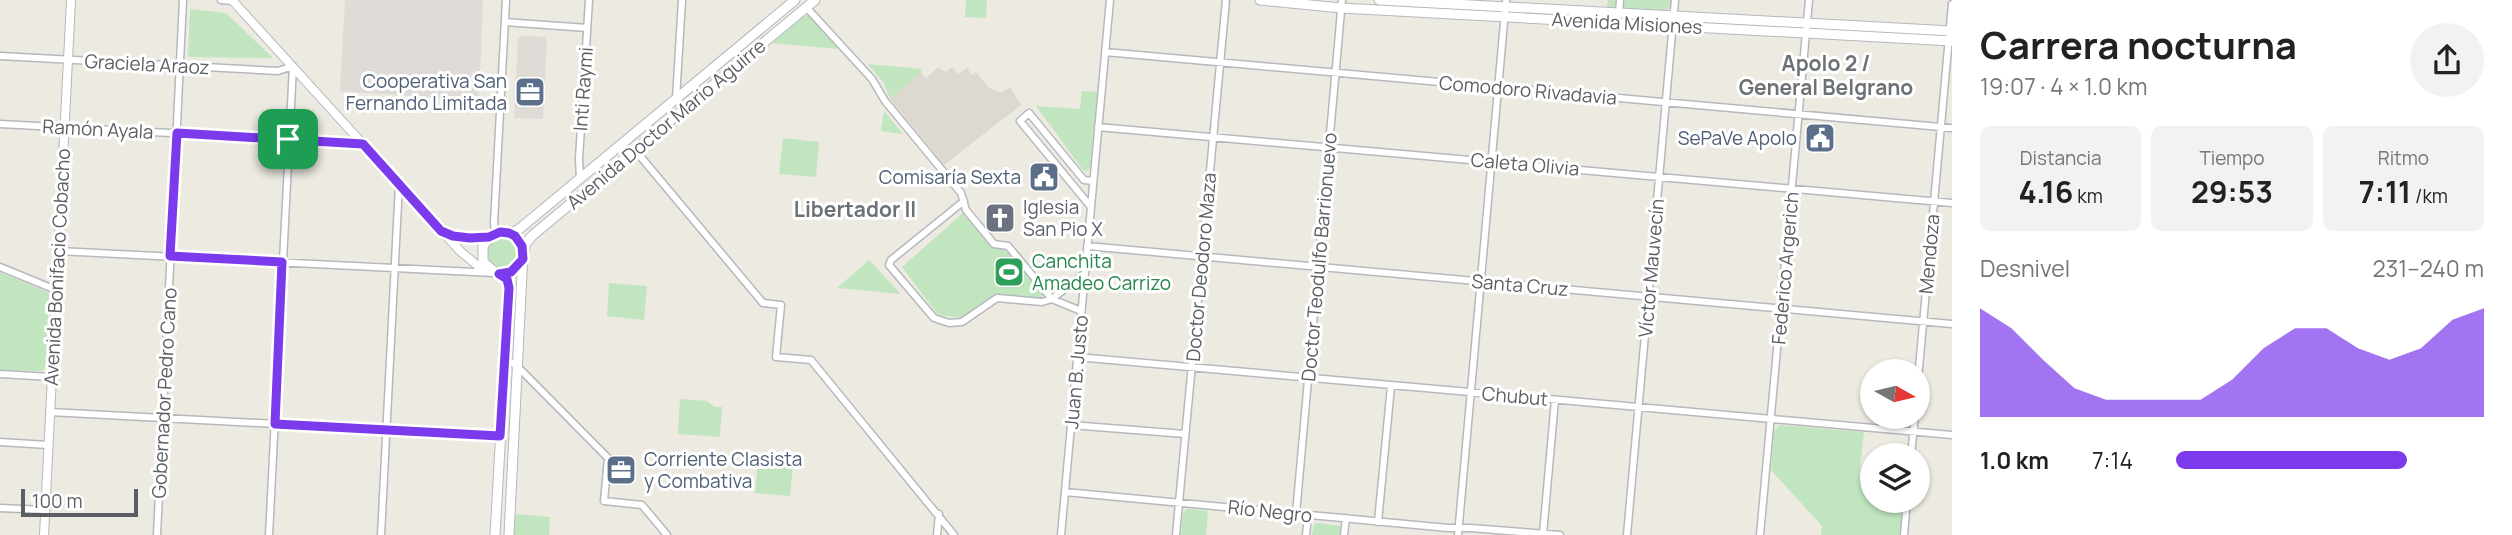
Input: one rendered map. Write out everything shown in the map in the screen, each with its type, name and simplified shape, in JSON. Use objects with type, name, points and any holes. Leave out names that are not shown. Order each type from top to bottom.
[{"type":"main road","name":"Avenida Doctor Mario Aguirre","points":[[509,233],[518,230],[795,0]]},
{"type":"main road","name":"Avenida Doctor Mario Aguirre","points":[[523,256],[526,243],[533,235],[815,0]]},
{"type":"main road","name":"Avenida Misiones","points":[[1260,0],[1619,13],[1673,20],[1806,22],[1951,36]]},
{"type":"main road","name":"Avenida Misiones","points":[[1379,0],[1673,20],[1805,33],[1951,36]]},
{"type":"main road","points":[[495,535],[509,282],[484,262],[482,250],[492,235],[509,233],[519,241],[523,256],[509,535]]},
{"type":"main road","points":[[495,273],[511,272],[523,256]]},
{"type":"street","name":"Avenida Bonifacio Cobacho","points":[[44,535],[71,0]]},
{"type":"street","name":"Gobernador Pedro Cano","points":[[157,535],[183,0]]},
{"type":"street","points":[[221,0],[232,0],[441,231],[476,264],[495,273]]},
{"type":"street","points":[[441,231],[462,238],[492,235],[506,0]]},
{"type":"street","name":"Inti Raymi","points":[[580,179],[589,0]]},
{"type":"street","points":[[676,99],[682,0]]},
{"type":"street","name":"Juan B. Justo","points":[[1061,535],[1110,0]]},
{"type":"street","name":"Doctor Deodoro Maza","points":[[1176,535],[1226,0]]},
{"type":"street","points":[[1619,13],[1620,0]]},
{"type":"street","name":"Víctor Mauvecín","points":[[1627,535],[1675,0]]},
{"type":"street","name":"Federico Argerich","points":[[1760,535],[1808,0]]},
{"type":"street","name":"Doctor Teodulfo Barrionuevo","points":[[1296,513],[1341,4]]},
{"type":"street","name":"Mendoza","points":[[1920,359],[1952,4]]},
{"type":"street","points":[[806,7],[872,79],[885,101],[961,193],[966,210],[994,244],[1008,246],[1052,299],[1081,311]]},
{"type":"street","points":[[1458,532],[1505,8]]},
{"type":"street","points":[[505,22],[587,28]]},
{"type":"street","name":"Comodoro Rivadavia","points":[[1105,52],[1952,128]]},
{"type":"street","name":"Graciela Araoz","points":[[0,56],[278,71],[293,66]]},
{"type":"street","points":[[269,535],[293,66]]},
{"type":"street","points":[[1091,206],[1020,121],[1029,113],[1084,180],[1093,181]]},
{"type":"street","name":"Ramón Ayala","points":[[0,124],[363,144]]},
{"type":"street","name":"Caleta Olivia","points":[[1098,127],[1952,203]]},
{"type":"street","points":[[635,150],[763,303],[781,305],[776,357],[811,360],[954,535]]},
{"type":"street","points":[[381,535],[399,182]]},
{"type":"street","points":[[964,201],[891,260],[889,265],[934,318],[949,323],[962,322],[997,298],[1042,302],[1052,299],[1085,274]]},
{"type":"street","name":"Santa Cruz","points":[[1087,246],[1952,324]]},
{"type":"street","points":[[467,272],[476,264],[482,250]]},
{"type":"street","points":[[58,251],[495,273]]},
{"type":"street","points":[[0,267],[56,290]]},
{"type":"street","name":"Chubut","points":[[1077,357],[1952,435]]},
{"type":"street","points":[[505,358],[518,367],[608,458],[604,501],[642,505],[667,535]]},
{"type":"street","points":[[0,374],[52,377]]},
{"type":"street","points":[[1378,522],[1391,386]]},
{"type":"street","points":[[1543,534],[1555,400]]},
{"type":"street","points":[[50,412],[500,436]]},
{"type":"street","points":[[1071,425],[1185,434]]},
{"type":"street","points":[[1913,443],[1914,429]]},
{"type":"street","points":[[0,442],[48,445]]},
{"type":"street","name":"Río Negro","points":[[1065,492],[1346,518],[1458,532],[1560,535]]},
{"type":"street","points":[[0,508],[45,510]]},
{"type":"street","points":[[1904,535],[1906,513]]},
{"type":"street","points":[[937,535],[939,514]]},
{"type":"street","points":[[1306,535],[1308,515]]},
{"type":"street","points":[[1344,535],[1346,518]]},
{"type":"shaded area","points":[[345,0],[483,0],[479,101],[340,91]]},
{"type":"shaded area","name":"Cooperativa San Fernando Limitada","points":[[522,36],[547,37],[543,119],[514,118],[518,39]]},
{"type":"shaded area","points":[[938,67],[946,72],[952,67],[958,74],[967,68],[972,75],[976,72],[988,87],[1001,93],[1010,87],[1021,105],[944,165],[890,99],[921,73],[926,78]]},
{"type":"green space","points":[[966,0],[987,0],[986,18],[965,17]]},
{"type":"green space","points":[[1608,0],[1671,0],[1669,9],[1663,10],[1607,7]]},
{"type":"green space","points":[[190,9],[226,13],[273,58],[188,57]]},
{"type":"green space","points":[[804,15],[810,16],[839,49],[772,43]]},
{"type":"green space","points":[[868,64],[922,69],[921,73],[890,99],[884,83]]},
{"type":"green space","points":[[1082,91],[1097,92],[1090,168],[1087,171],[1083,170],[1036,106],[1080,109]]},
{"type":"green space","points":[[884,111],[903,134],[881,131]]},
{"type":"green space","points":[[783,138],[819,142],[816,177],[779,174]]},
{"type":"green space","points":[[964,212],[992,247],[1006,251],[1044,295],[1041,299],[995,295],[961,318],[938,315],[902,267]]},
{"type":"green space","points":[[502,238],[512,243],[517,253],[512,263],[502,268],[492,263],[487,253],[492,243]]},
{"type":"green space","points":[[869,260],[901,294],[837,288]]},
{"type":"green space","points":[[0,272],[49,293],[46,362],[42,371],[0,370]]},
{"type":"green space","points":[[609,283],[647,286],[644,320],[607,316]]},
{"type":"green space","points":[[680,399],[707,401],[715,407],[722,407],[720,437],[678,434]]},
{"type":"green space","points":[[1780,425],[1864,432],[1863,443],[1860,443],[1860,513],[1902,513],[1900,535],[1821,535],[1822,526],[1771,470],[1774,431]]},
{"type":"green space","points":[[758,460],[793,463],[790,496],[755,493]]},
{"type":"green space","points":[[1187,509],[1208,511],[1206,535],[1181,535],[1183,513]]},
{"type":"green space","points":[[514,514],[550,517],[549,535],[513,535]]},
{"type":"green space","points":[[1314,524],[1340,526],[1341,535],[1312,535]]},
{"type":"place","name":"Cooperativa San Fernando Limitada","points":[[530,92]]},
{"type":"place","name":"SePaVe Apolo","points":[[1820,138]]},
{"type":"place","name":"Comisaría Sexta","points":[[1044,177]]},
{"type":"place","name":"Iglesia San Pio X","points":[[1000,218]]},
{"type":"place","name":"Canchita Amadeo Carrizo","points":[[1009,272]]},
{"type":"place","name":"Corriente Clasista y Combativa","points":[[621,470]]},
{"type":"district","name":"Apolo 2 / General Belgrano","points":[[1826,75]]},
{"type":"district","name":"Libertador II","points":[[855,209]]},
{"type":"route","points":[[177,133],[288,139],[363,144],[441,231],[470,238],[489,237],[505,232],[519,241],[523,253],[520,265],[511,272],[499,274],[505,276],[509,282],[500,436],[275,424],[282,262],[170,256],[177,133]]}]
